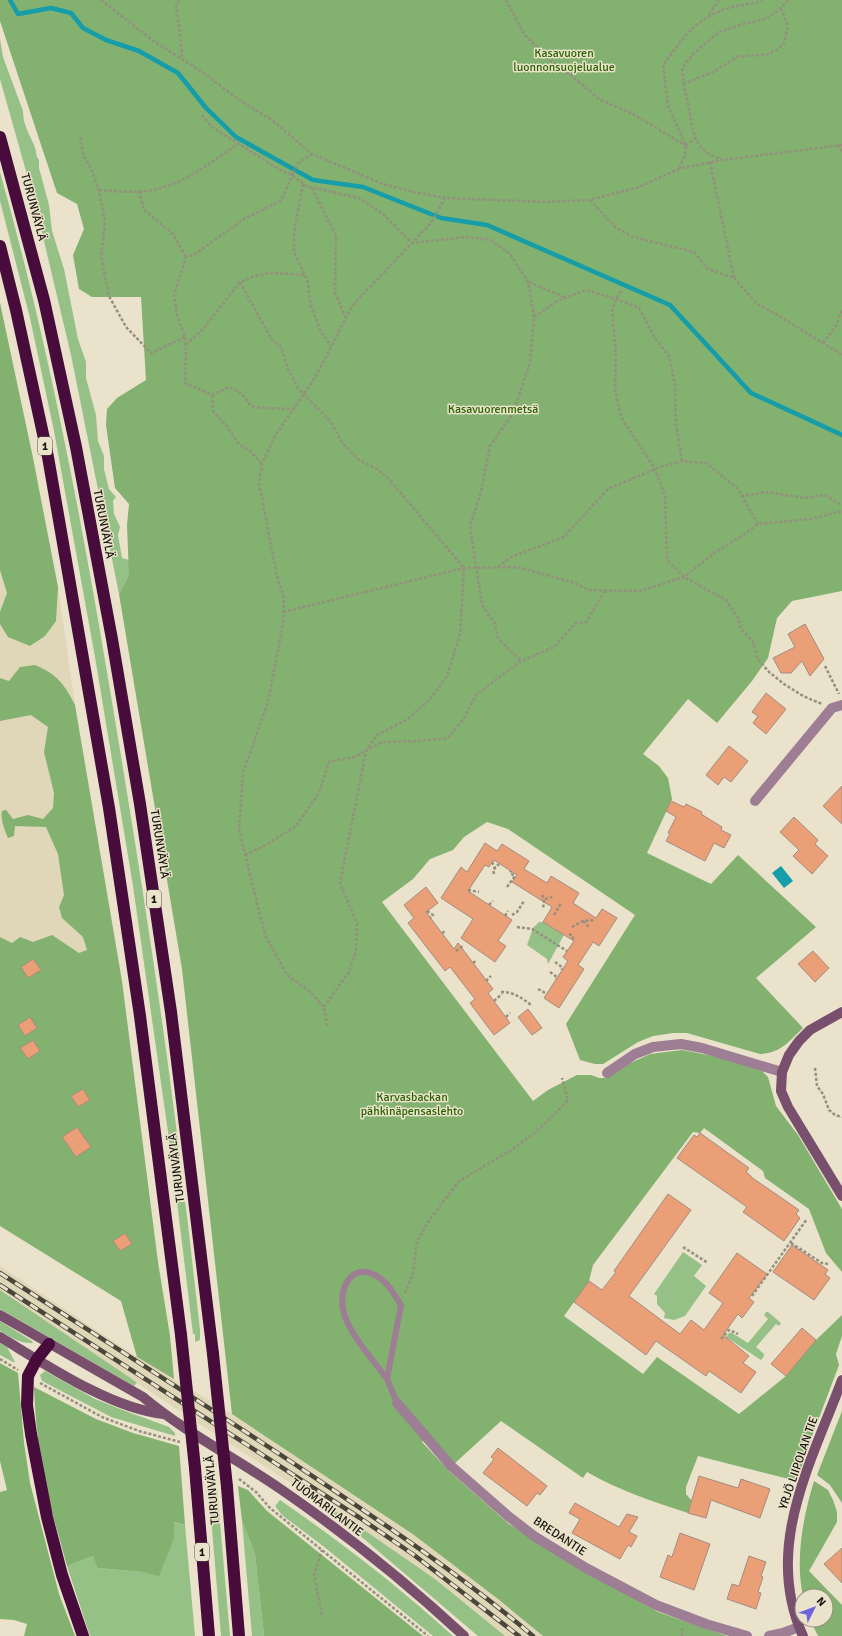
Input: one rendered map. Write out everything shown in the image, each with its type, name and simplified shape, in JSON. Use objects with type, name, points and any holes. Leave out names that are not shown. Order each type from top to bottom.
[{"type":"highway","name":"TURUNVÄYLÄ","points":[[0,137],[44,300],[76,447],[112,639],[140,804],[171,1012],[213,1354],[227,1487],[239,1636]]},
{"type":"highway","name":"TURUNVÄYLÄ","points":[[0,246],[16,310],[48,457],[109,808],[140,1016],[181,1335],[210,1636]]},
{"type":"highway","points":[[50,1344],[37,1359],[28,1376],[27,1405],[30,1434],[47,1517],[62,1575],[83,1636]]},
{"type":"main road","points":[[842,1012],[810,1030],[799,1040],[789,1055],[782,1072],[781,1092],[788,1107],[842,1196]]},
{"type":"main road","name":"TUOMARILANTIE","points":[[0,1315],[144,1396],[164,1414],[282,1490],[336,1530],[434,1608],[464,1636]]},
{"type":"main road","name":"TUOMARILANTIE","points":[[0,1337],[101,1394],[148,1412],[164,1414]]},
{"type":"main road","name":"YRJÖ LIIPOLAN TIE","points":[[801,1632],[792,1608],[788,1586],[788,1540],[792,1520],[806,1475],[842,1380]]},
{"type":"street","points":[[755,801],[832,708],[841,701]]},
{"type":"street","points":[[607,1073],[635,1054],[653,1047],[681,1044],[702,1048],[782,1072]]},
{"type":"street","name":"BREDANTIE","points":[[397,1402],[451,1466],[508,1516],[534,1536],[586,1568],[656,1605],[706,1624],[747,1636]]},
{"type":"street","points":[[769,1636],[783,1633],[801,1632]]},
{"type":"lane","points":[[387,1379],[401,1305],[392,1290],[376,1276],[362,1271],[356,1273],[348,1279],[343,1291],[343,1309],[352,1330],[387,1379],[397,1402]]},
{"type":"path","points":[[101,0],[155,42],[202,72],[242,102],[272,120],[312,154],[383,184],[414,192],[445,198],[546,202],[590,200],[639,188],[679,169],[710,162],[842,145]]},
{"type":"path","points":[[179,0],[176,5],[182,59]]},
{"type":"path","points":[[506,0],[524,34],[549,60],[572,76],[599,99],[635,115],[686,146]]},
{"type":"path","points":[[679,169],[684,158],[686,146],[668,106],[663,65],[689,31],[709,15],[719,0]]},
{"type":"path","points":[[709,15],[733,6],[757,3],[762,0]]},
{"type":"path","points":[[722,160],[706,152],[695,138],[683,84],[682,68],[693,54],[719,32],[743,24],[766,19],[781,8],[788,0]]},
{"type":"path","points":[[683,84],[713,72],[737,57],[768,54],[777,50],[784,44],[788,26],[781,8]]},
{"type":"path","points":[[202,115],[212,127],[280,170],[293,174],[303,184],[311,188],[359,198],[384,215],[412,243]]},
{"type":"path","points":[[80,137],[84,157],[91,168],[100,190],[105,222],[101,256],[109,296],[113,305],[126,327],[151,353],[185,337]]},
{"type":"path","points":[[686,146],[695,138]]},
{"type":"path","points":[[100,190],[146,191],[173,185],[200,170],[238,144]]},
{"type":"path","points":[[838,145],[842,151]]},
{"type":"path","points":[[186,257],[195,254],[244,219],[281,201],[298,163],[312,154]]},
{"type":"path","points":[[710,162],[734,278],[756,304],[776,314],[842,355]]},
{"type":"path","points":[[303,184],[294,232],[294,252],[307,279],[311,305],[320,330],[331,346]]},
{"type":"path","points":[[311,188],[336,236],[335,293],[346,318]]},
{"type":"path","points":[[139,191],[144,210],[173,234],[186,257],[174,295],[177,315],[185,337],[185,383],[212,394],[229,387],[242,394],[251,406],[294,409]]},
{"type":"path","points":[[327,1026],[324,1007],[308,990],[287,975],[265,935],[239,830],[243,774],[268,702],[283,623],[284,598],[277,576],[259,483],[262,464],[276,436],[316,376],[352,306],[431,223],[445,198]]},
{"type":"path","points":[[590,200],[615,227],[633,237],[694,252],[708,269],[734,278]]},
{"type":"path","points":[[412,243],[466,237],[491,240],[510,254],[528,282],[534,317],[530,363],[513,413],[490,446],[481,492],[470,526],[482,605],[495,624],[498,638],[521,661]]},
{"type":"path","points":[[185,345],[204,328],[240,282],[254,276],[272,274],[292,273],[305,275]]},
{"type":"path","points":[[240,282],[272,340],[281,347],[288,369],[303,395],[330,421],[343,444],[359,460],[377,469],[388,478],[464,568],[460,634],[447,676],[430,699],[408,719],[377,735],[366,751],[340,883],[357,924],[356,951],[349,972],[324,1007]]},
{"type":"path","points":[[528,282],[566,298]]},
{"type":"path","points":[[534,317],[557,302],[586,290],[616,298],[638,308],[656,340],[669,356],[675,385],[676,424],[682,461]]},
{"type":"path","points":[[621,291],[616,298],[612,312],[616,355],[615,391],[621,417],[655,469],[665,496],[667,560],[684,578],[726,600],[738,618],[741,629],[753,642],[757,658],[769,672],[803,696],[832,708]]},
{"type":"path","points":[[823,343],[836,326],[842,310]]},
{"type":"path","points":[[212,394],[213,411],[225,424],[239,444],[251,452],[262,464]]},
{"type":"path","points":[[497,568],[511,557],[564,537],[608,489],[655,469],[682,461],[706,463],[737,488],[758,524]]},
{"type":"path","points":[[741,496],[767,492],[804,498],[825,495],[842,505]]},
{"type":"path","points":[[283,612],[464,568],[517,567],[575,583],[588,590],[640,592],[684,578],[714,552],[743,535],[758,524],[810,519],[842,511]]},
{"type":"path","points":[[245,854],[266,845],[296,826],[319,793],[329,762],[354,757],[382,742],[418,742],[448,738],[464,718],[476,695],[521,661],[554,647],[576,623],[586,622],[606,590]]},
{"type":"path","points":[[825,666],[838,689],[841,701]]},
{"type":"path","points":[[492,862],[495,868]]},
{"type":"path","points":[[494,874],[493,870],[499,864]]},
{"type":"path","points":[[507,887],[515,876],[510,873],[512,872]]},
{"type":"path","points":[[468,890],[479,892],[473,895]]},
{"type":"path","points":[[542,895],[544,899],[543,908]]},
{"type":"path","points":[[544,899],[552,897]]},
{"type":"path","points":[[489,905],[493,901]]},
{"type":"path","points":[[512,915],[517,912],[524,901]]},
{"type":"path","points":[[554,915],[561,903]]},
{"type":"path","points":[[427,911],[433,915],[430,918]]},
{"type":"path","points":[[505,916],[508,912]]},
{"type":"path","points":[[572,927],[583,921],[595,920]]},
{"type":"path","points":[[583,921],[590,928]]},
{"type":"path","points":[[517,927],[532,929],[567,950]]},
{"type":"path","points":[[442,934],[446,931]]},
{"type":"path","points":[[569,934],[573,936],[573,941]]},
{"type":"path","points":[[456,951],[463,946]]},
{"type":"path","points":[[473,963],[477,960]]},
{"type":"path","points":[[555,962],[562,966],[562,970]]},
{"type":"path","points":[[550,972],[557,977],[556,979]]},
{"type":"path","points":[[486,981],[492,976]]},
{"type":"path","points":[[538,989],[547,994]]},
{"type":"path","points":[[494,1001],[501,993],[508,992],[517,995],[531,1005]]},
{"type":"path","points":[[506,1017],[510,1013]]},
{"type":"path","points":[[815,1068],[817,1086],[823,1094],[829,1110],[834,1115],[842,1116]]},
{"type":"path","points":[[401,1305],[413,1274],[417,1241],[430,1219],[459,1181],[510,1151],[552,1117],[568,1100],[562,1078]]},
{"type":"path","points":[[752,1296],[807,1219]]},
{"type":"path","points":[[791,1243],[822,1262],[829,1264]]},
{"type":"path","points":[[683,1247],[708,1264]]},
{"type":"path","points":[[721,1339],[729,1330],[738,1334]]},
{"type":"path","points":[[0,1359],[61,1396],[102,1417],[139,1431],[180,1442]]},
{"type":"path","points":[[238,1478],[256,1492],[270,1508],[428,1636]]},
{"type":"path","points":[[322,1550],[314,1575],[322,1615]]},
{"type":"shaded area","points":[[0,303],[33,458],[58,587],[75,705],[98,956],[0,966]]},
{"type":"shaded area","points":[[0,1266],[137,1357],[232,1414],[414,1535],[498,1599],[543,1636],[505,1636],[435,1579],[354,1523],[137,1383],[0,1290]]},
{"type":"green space","name":"Kasavuorenmetsä","points":[[0,0],[842,0],[842,591],[792,601],[777,618],[768,658],[752,681],[717,723],[688,699],[643,754],[659,766],[668,778],[672,799],[647,853],[711,884],[738,855],[816,927],[756,978],[803,1028],[784,1046],[767,1053],[760,1054],[687,1033],[673,1033],[653,1036],[638,1042],[603,1064],[595,1064],[580,1060],[566,1024],[635,915],[508,829],[487,822],[464,837],[453,850],[430,859],[413,879],[382,902],[533,1101],[548,1090],[577,1075],[591,1075],[599,1078],[607,1078],[622,1067],[650,1054],[682,1050],[718,1057],[762,1071],[768,1077],[776,1106],[798,1135],[842,1209],[842,1272],[826,1253],[809,1209],[765,1178],[763,1171],[704,1128],[700,1133],[693,1132],[593,1265],[589,1281],[564,1316],[643,1374],[657,1357],[739,1414],[786,1376],[816,1340],[842,1315],[842,1336],[836,1354],[839,1365],[808,1447],[797,1481],[698,1456],[686,1487],[686,1494],[692,1501],[688,1513],[624,1490],[587,1472],[583,1478],[501,1421],[454,1464],[429,1437],[422,1442],[450,1472],[509,1524],[578,1567],[658,1612],[727,1636],[543,1636],[498,1599],[414,1535],[232,1414],[182,969],[119,594],[129,575],[127,525],[129,504],[115,488],[106,425],[107,409],[117,398],[146,380],[141,297],[92,297],[79,289],[73,255],[84,229],[77,204],[57,193],[0,21]]},
{"type":"green space","points":[[0,39],[3,57],[23,111],[25,125],[39,160],[39,168],[49,205],[52,231],[64,269],[78,339],[86,362],[86,378],[96,415],[98,441],[104,456],[104,469],[109,489],[116,497],[113,501],[114,514],[120,527],[118,535],[122,558],[129,560],[129,575],[119,594],[71,355],[35,203],[0,79]]},
{"type":"green space","points":[[0,172],[48,365],[75,494],[99,625],[139,865],[165,1040],[180,1158],[172,1160],[133,886],[95,657],[54,431],[30,318],[0,201]]},
{"type":"green space","points":[[0,303],[33,458],[58,587],[56,621],[45,636],[30,646],[8,637],[0,624],[0,612],[7,593],[0,570]]},
{"type":"green space","points":[[35,665],[43,668],[60,681],[75,705],[122,981],[158,1262],[170,1336],[174,1379],[137,1357],[121,1301],[0,1226],[0,937],[12,943],[20,937],[33,942],[52,935],[79,953],[87,950],[83,937],[62,918],[59,907],[64,895],[58,854],[46,827],[15,826],[14,836],[8,838],[2,821],[2,811],[6,810],[13,819],[28,815],[43,819],[53,808],[54,793],[44,752],[48,727],[31,715],[0,721],[0,678],[9,681],[20,667]]},
{"type":"green space","points":[[539,922],[543,922],[564,935],[548,964],[547,959],[527,945],[533,928]]},
{"type":"green space","points":[[177,1202],[185,1202],[187,1216],[200,1330],[200,1340],[195,1342],[195,1334],[193,1334]]},
{"type":"green space","points":[[683,1252],[702,1265],[694,1276],[706,1286],[685,1316],[674,1320],[664,1318],[665,1313],[657,1304],[657,1296],[654,1294]]},
{"type":"green space","points":[[0,1290],[137,1383],[134,1386],[0,1309]]},
{"type":"green space","points":[[766,1312],[781,1323],[779,1326],[776,1324],[756,1347],[764,1354],[761,1360],[726,1337],[729,1333],[732,1333],[748,1343],[768,1319],[764,1315]]},
{"type":"green space","points":[[0,1321],[33,1343],[20,1341],[0,1331]]},
{"type":"green space","points":[[0,1343],[7,1347],[15,1362],[0,1355]]},
{"type":"green space","points":[[0,1363],[18,1373],[24,1443],[30,1483],[59,1594],[75,1636],[24,1636],[27,1624],[14,1620],[0,1619],[0,1492],[7,1490],[0,1461]]},
{"type":"green space","points":[[45,1371],[95,1399],[169,1427],[175,1433],[175,1436],[111,1417],[42,1381],[40,1375]]},
{"type":"green space","points":[[34,1387],[96,1419],[133,1433],[179,1446],[185,1525],[174,1522],[174,1538],[159,1576],[143,1572],[97,1568],[93,1556],[67,1566],[43,1474],[37,1433]]},
{"type":"green space","points":[[842,1411],[842,1503],[830,1485],[817,1475]]},
{"type":"green space","points":[[208,1481],[213,1481],[214,1488],[217,1488],[230,1636],[221,1636]]},
{"type":"green space","points":[[814,1481],[828,1490],[837,1512],[837,1522],[809,1571],[826,1588],[802,1588],[800,1553],[801,1538]]},
{"type":"green space","points":[[292,1484],[354,1523],[435,1579],[505,1636],[478,1636],[351,1528]]},
{"type":"green space","points":[[238,1486],[248,1490],[267,1511],[423,1636],[264,1636],[255,1554],[242,1521]]},
{"type":"green space","points":[[280,1500],[369,1565],[453,1636],[433,1636],[323,1546],[282,1515],[275,1506]]},
{"type":"green space","points":[[242,1521],[255,1554],[264,1636],[252,1636]]},
{"type":"green space","points":[[173,1522],[185,1525],[195,1636],[90,1636],[67,1566],[93,1556],[97,1568],[159,1575]]},
{"type":"green space","points":[[834,1597],[842,1605],[842,1636],[818,1636],[814,1628],[834,1628]]},
{"type":"water","points":[[781,866],[793,881],[784,888],[772,873]]},
{"type":"building","points":[[805,624],[824,659],[810,676],[802,661],[791,673],[781,673],[773,658],[795,647],[788,634]]},
{"type":"building","points":[[766,693],[786,709],[766,734],[753,723],[758,716],[752,712]]},
{"type":"building","points":[[729,746],[748,761],[731,782],[724,777],[718,785],[706,775]]},
{"type":"building","points":[[842,786],[842,824],[823,806]]},
{"type":"building","points":[[671,801],[684,807],[686,804],[702,812],[701,814],[722,827],[721,830],[731,835],[724,848],[714,843],[705,861],[666,841],[670,834],[668,833],[676,817],[666,811]]},
{"type":"building","points":[[794,817],[818,840],[815,844],[828,856],[812,874],[793,856],[799,850],[780,832]]},
{"type":"building","points":[[485,843],[497,851],[502,844],[529,861],[524,869],[547,883],[551,876],[579,893],[573,903],[596,918],[602,909],[617,918],[599,946],[593,942],[578,965],[584,969],[559,1008],[544,998],[568,961],[563,957],[574,941],[543,922],[552,907],[512,882],[517,875],[494,860],[489,867],[485,865],[468,891],[512,920],[498,941],[506,946],[495,962],[461,938],[473,919],[441,898],[461,867],[467,872]]},
{"type":"building","points":[[426,887],[438,903],[426,912],[454,949],[458,943],[493,989],[488,993],[510,1023],[494,1035],[470,1003],[475,999],[450,967],[445,971],[408,923],[414,918],[404,905]]},
{"type":"building","points":[[813,951],[829,968],[815,982],[798,964]]},
{"type":"building","points":[[33,959],[41,970],[28,978],[21,967]]},
{"type":"building","points":[[528,1009],[542,1028],[532,1035],[518,1017]]},
{"type":"building","points":[[30,1017],[37,1028],[25,1036],[18,1025]]},
{"type":"building","points":[[33,1040],[40,1051],[28,1059],[20,1048]]},
{"type":"building","points":[[83,1089],[90,1100],[78,1107],[71,1096]]},
{"type":"building","points":[[77,1127],[91,1147],[76,1157],[62,1137]]},
{"type":"building","points":[[700,1133],[749,1168],[746,1172],[751,1177],[799,1210],[796,1214],[800,1218],[784,1241],[743,1212],[747,1207],[677,1158],[694,1135],[697,1137]]},
{"type":"building","points":[[668,1194],[691,1210],[629,1296],[680,1334],[691,1320],[704,1330],[723,1303],[709,1293],[737,1253],[767,1274],[749,1298],[754,1302],[742,1318],[738,1314],[723,1335],[749,1356],[743,1363],[756,1372],[741,1393],[709,1371],[706,1376],[656,1341],[646,1355],[574,1302],[589,1281],[602,1290],[616,1272],[614,1271]]},
{"type":"building","points":[[125,1233],[132,1244],[120,1251],[113,1241]]},
{"type":"building","points":[[792,1245],[828,1270],[825,1274],[830,1278],[814,1300],[773,1272]]},
{"type":"building","points":[[802,1328],[816,1340],[786,1376],[771,1364]]},
{"type":"building","points":[[498,1448],[547,1486],[540,1495],[537,1493],[527,1506],[483,1473],[494,1459],[491,1457]]},
{"type":"building","points":[[699,1476],[738,1488],[741,1479],[770,1489],[760,1518],[711,1500],[706,1518],[688,1513]]},
{"type":"building","points":[[575,1503],[619,1527],[627,1514],[638,1517],[629,1532],[637,1536],[631,1547],[628,1545],[620,1559],[572,1533],[580,1519],[569,1513]]},
{"type":"building","points":[[680,1533],[710,1544],[694,1590],[660,1577],[668,1555],[672,1557]]},
{"type":"building","points":[[842,1548],[842,1583],[824,1564]]},
{"type":"building","points":[[749,1556],[766,1562],[761,1576],[763,1577],[758,1592],[761,1593],[756,1609],[727,1599],[732,1584],[739,1586]]},
{"type":"waterway","points":[[10,0],[18,14],[51,8],[71,13],[83,28],[106,40],[139,51],[178,73],[206,108],[236,137],[313,180],[363,187],[441,218],[487,225],[670,305],[751,393],[842,435]]},
{"type":"railway","points":[[0,1273],[229,1421],[363,1510],[450,1571],[533,1636]]},
{"type":"railway","points":[[0,1285],[360,1518],[414,1555],[519,1636]]},
{"type":"park label","name":"Kasavuoren luonnonsuojelualue","points":[[564,60]]},
{"type":"park label","name":"Karvasbackan pähkinäpensaslehto","points":[[412,1104]]}]
